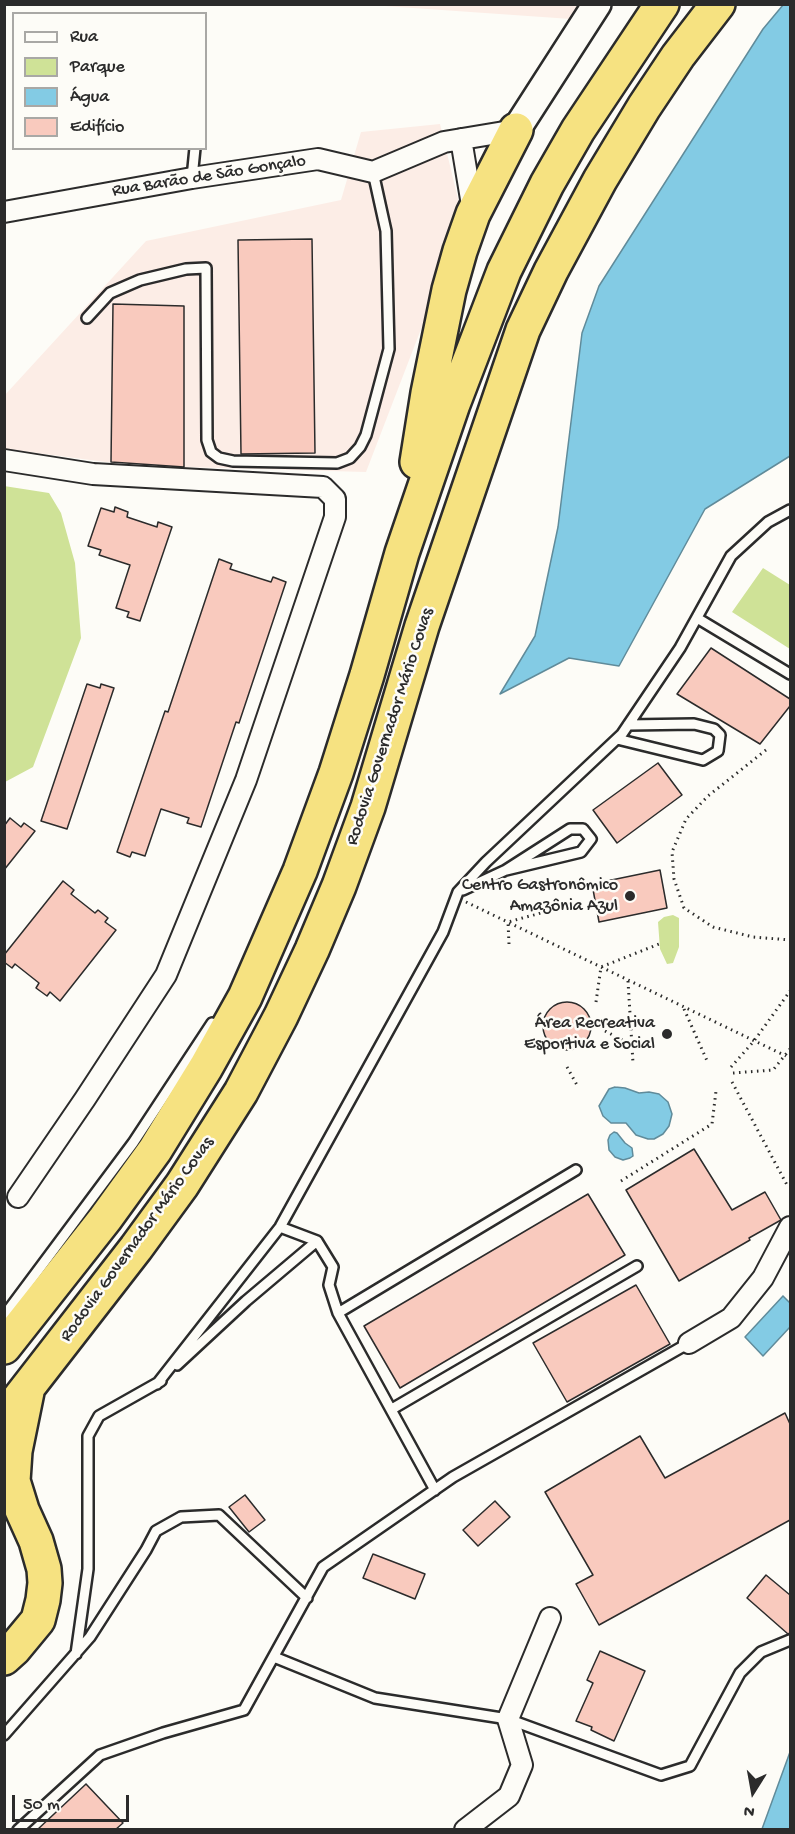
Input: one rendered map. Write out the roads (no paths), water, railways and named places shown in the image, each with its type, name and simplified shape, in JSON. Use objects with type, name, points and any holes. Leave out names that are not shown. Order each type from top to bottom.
[{"type":"highway","points":[[4,1347],[105,1219],[154,1150],[225,1035],[267,949],[300,870],[336,773],[402,553],[457,394],[514,249],[578,130],[662,4]]},
{"type":"highway","name":"Rodovia Governador Mário Covas","points":[[4,1418],[182,1185],[241,1092],[281,1016],[339,886],[368,807],[422,626],[523,330],[589,200],[644,107],[678,56],[718,4]]},
{"type":"highway","points":[[402,553],[428,393],[448,290],[473,214],[516,130]]},
{"type":"highway","points":[[4,1658],[38,1620],[45,1583],[44,1569],[36,1541],[22,1510],[13,1481],[15,1451],[28,1388]]},
{"type":"highway","points":[[4,1527],[19,1540],[29,1561],[33,1593],[26,1615],[4,1638]]},
{"type":"main road","points":[[516,130],[597,4]]},
{"type":"street","points":[[373,172],[444,142],[516,130]]},
{"type":"street","points":[[461,139],[473,214]]},
{"type":"street","name":"Rua Barão de São Gonçalo","points":[[4,212],[192,177],[318,159],[373,172]]},
{"type":"street","points":[[4,460],[93,474],[324,487],[335,499],[335,517],[246,780],[166,975],[85,1100],[18,1197]]},
{"type":"street","points":[[689,1343],[731,1318],[763,1278],[790,1227]]},
{"type":"street","points":[[465,1830],[509,1796],[522,1765],[508,1719],[550,1618]]},
{"type":"lane","points":[[192,177],[195,150]]},
{"type":"lane","points":[[87,318],[110,293],[140,280],[186,268],[206,268],[207,440],[211,452],[219,458],[233,461],[337,463],[350,458],[360,447],[366,435],[389,349],[386,231],[373,172]]},
{"type":"lane","points":[[157,1384],[280,1227],[443,932],[457,895],[486,862],[616,739],[680,648],[731,556],[768,522],[790,510]]},
{"type":"lane","points":[[697,618],[790,674]]},
{"type":"lane","points":[[616,739],[704,760],[718,751],[720,735],[714,729],[694,724],[628,725]]},
{"type":"lane","points":[[457,895],[506,870],[570,829],[583,829],[591,839],[581,852],[506,870]]},
{"type":"lane","points":[[239,987],[267,949]]},
{"type":"lane","points":[[4,1316],[133,1143],[218,1015]]},
{"type":"lane","points":[[338,1313],[576,1170]]},
{"type":"lane","points":[[280,1227],[318,1241],[333,1267],[329,1285],[338,1313],[435,1490]]},
{"type":"lane","points":[[76,1654],[88,1569],[88,1436],[99,1416],[157,1384],[246,1301],[318,1241]]},
{"type":"lane","points":[[392,1409],[637,1266]]},
{"type":"lane","points":[[18,1830],[100,1755],[163,1733],[244,1710],[323,1567],[453,1477],[689,1343]]},
{"type":"lane","points":[[4,1735],[97,1627],[156,1531],[181,1517],[219,1515],[307,1598]]},
{"type":"lane","points":[[274,1657],[375,1698],[508,1719],[661,1775],[690,1766],[740,1673],[761,1652],[790,1640]]},
{"type":"water","points":[[783,5],[790,5],[790,456],[705,509],[619,666],[569,658],[500,694],[535,636],[558,527],[582,333],[599,286],[763,29]]},
{"type":"water","points":[[615,1087],[639,1093],[659,1094],[668,1102],[672,1114],[669,1126],[663,1134],[654,1139],[648,1139],[636,1135],[626,1123],[611,1123],[603,1116],[599,1106],[609,1089]]},
{"type":"water","points":[[614,1132],[632,1148],[633,1156],[623,1160],[615,1157],[609,1150],[608,1140]]},
{"type":"water","points":[[783,1296],[790,1303],[790,1327],[763,1356],[745,1337]]},
{"type":"water","points":[[790,1752],[790,1829],[762,1829]]},
{"type":"place","name":"Centro Gastronômico Amazônia Azul","points":[[630,896]]},
{"type":"place","name":"Área Recreativa Esportiva e Social","points":[[667,1034]]}]
